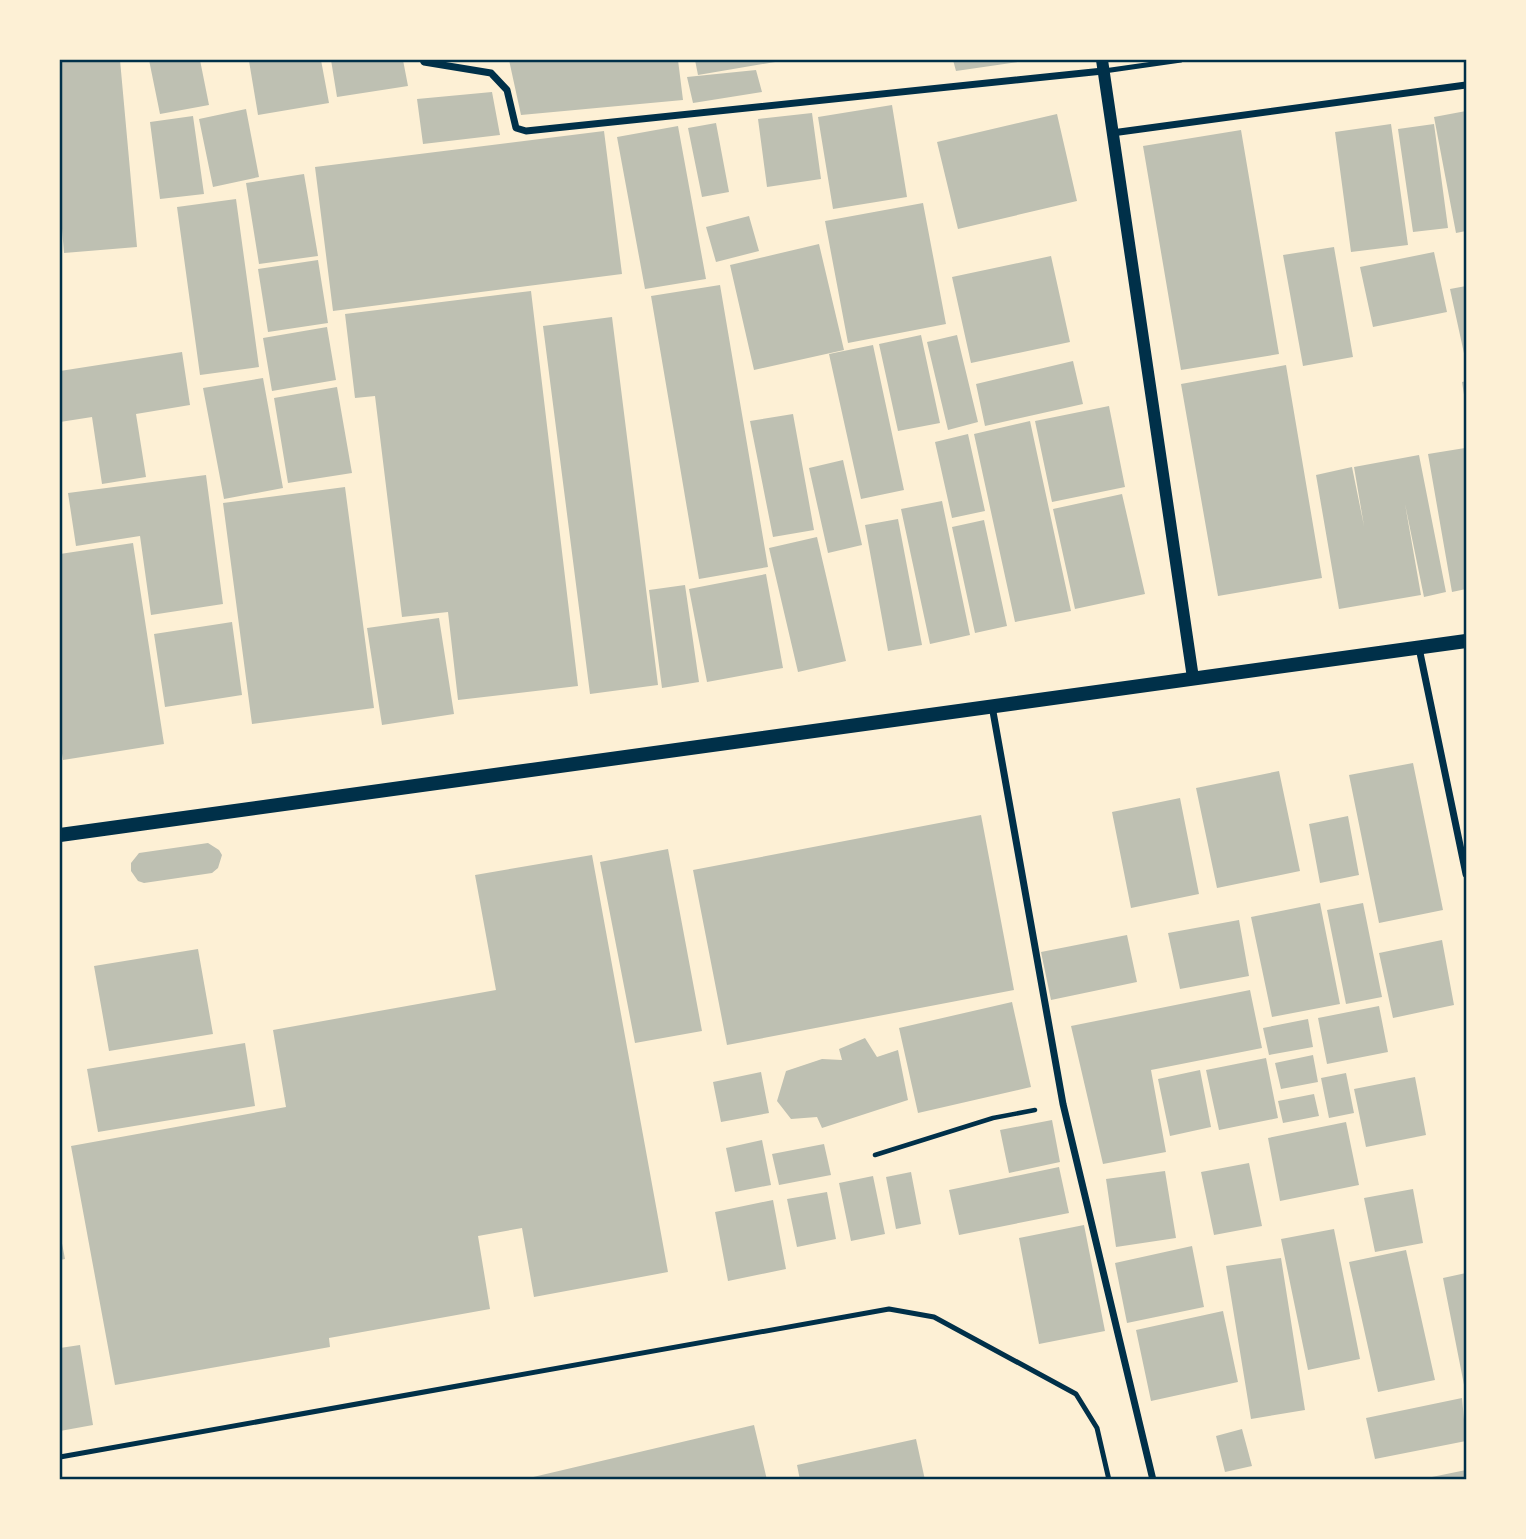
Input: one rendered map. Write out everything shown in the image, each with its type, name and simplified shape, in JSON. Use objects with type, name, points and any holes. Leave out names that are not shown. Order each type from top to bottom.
[{"type":"main road","points":[[60,835],[1466,641]]},
{"type":"street","points":[[424,60],[491,74],[507,90],[516,128],[526,131],[1102,65],[1193,678]]},
{"type":"street","points":[[1112,133],[1466,85]]},
{"type":"street","points":[[1419,647],[1466,874]]},
{"type":"street","points":[[992,706],[1063,1104],[1153,1479]]},
{"type":"lane","points":[[1102,65],[1181,60]]},
{"type":"lane","points":[[60,1457],[889,1309],[934,1317],[1076,1394],[1085,1404],[1097,1428],[1109,1479]]},
{"type":"path","points":[[875,1155],[993,1118],[1063,1104]]},
{"type":"building","points":[[60,60],[120,60],[137,247],[64,253],[60,204]]},
{"type":"building","points":[[149,60],[200,60],[209,105],[160,114]]},
{"type":"building","points":[[321,60],[329,103],[258,115],[249,61]]},
{"type":"building","points":[[331,60],[403,60],[408,86],[337,97]]},
{"type":"building","points":[[509,60],[678,60],[683,100],[521,115]]},
{"type":"building","points":[[695,60],[781,60],[781,61],[698,75]]},
{"type":"building","points":[[953,60],[1023,60],[1024,61],[956,71]]},
{"type":"building","points":[[756,70],[762,92],[693,103],[687,77]]},
{"type":"building","points":[[492,92],[500,135],[423,144],[417,99]]},
{"type":"building","points":[[892,105],[907,197],[833,209],[818,117]]},
{"type":"building","points":[[246,109],[259,177],[213,187],[199,119]]},
{"type":"building","points":[[1466,111],[1466,231],[1456,233],[1434,117]]},
{"type":"building","points":[[812,113],[821,179],[767,187],[758,119]]},
{"type":"building","points":[[1057,114],[1077,201],[958,229],[937,142]]},
{"type":"building","points":[[193,116],[204,194],[160,199],[150,122]]},
{"type":"building","points":[[716,123],[729,192],[702,197],[688,128]]},
{"type":"building","points":[[1391,124],[1408,245],[1351,252],[1335,132]]},
{"type":"building","points":[[1434,124],[1448,228],[1413,232],[1398,129]]},
{"type":"building","points":[[678,126],[706,279],[645,289],[617,137]]},
{"type":"building","points":[[1241,130],[1279,354],[1181,370],[1143,146]]},
{"type":"building","points":[[604,131],[622,274],[333,311],[315,167]]},
{"type":"building","points":[[304,174],[318,256],[259,264],[246,183]]},
{"type":"building","points":[[236,199],[259,367],[200,375],[177,207]]},
{"type":"building","points":[[923,203],[946,324],[848,343],[825,221]]},
{"type":"building","points":[[749,216],[759,251],[716,262],[706,227]]},
{"type":"building","points":[[819,244],[844,350],[754,370],[730,265]]},
{"type":"building","points":[[1334,247],[1353,357],[1303,366],[1283,255]]},
{"type":"building","points":[[1434,252],[1447,312],[1373,327],[1360,267]]},
{"type":"building","points":[[1051,256],[1070,342],[971,363],[952,277]]},
{"type":"building","points":[[318,260],[328,323],[268,332],[258,269]]},
{"type":"building","points":[[720,285],[768,567],[699,579],[651,296]]},
{"type":"building","points":[[1466,286],[1466,358],[1465,358],[1450,289]]},
{"type":"building","points":[[531,291],[578,686],[458,700],[448,612],[402,617],[375,396],[355,398],[345,314]]},
{"type":"building","points":[[612,317],[658,685],[590,694],[543,326]]},
{"type":"building","points":[[327,327],[336,380],[272,391],[263,338]]},
{"type":"building","points":[[921,335],[940,423],[898,431],[879,344]]},
{"type":"building","points":[[957,335],[978,422],[948,430],[927,342]]},
{"type":"building","points":[[873,345],[904,490],[861,499],[829,354]]},
{"type":"building","points":[[182,352],[190,405],[136,414],[146,477],[102,484],[92,417],[60,422],[60,371]]},
{"type":"building","points":[[1073,361],[1083,404],[985,426],[976,384]]},
{"type":"building","points":[[1286,365],[1322,578],[1218,596],[1181,384]]},
{"type":"building","points":[[263,378],[283,488],[224,499],[203,388]]},
{"type":"building","points":[[1466,381],[1466,401],[1465,401],[1462,382]]},
{"type":"building","points":[[337,387],[352,473],[288,483],[274,398]]},
{"type":"building","points":[[1109,406],[1125,487],[1052,502],[1035,421]]},
{"type":"building","points":[[793,414],[814,530],[773,537],[750,421]]},
{"type":"building","points":[[1030,421],[1071,611],[1015,622],[974,434]]},
{"type":"building","points":[[968,434],[985,511],[952,518],[935,442]]},
{"type":"building","points":[[1465,448],[1466,589],[1452,592],[1428,454]]},
{"type":"building","points":[[1419,455],[1446,592],[1424,597],[1405,504],[1421,595],[1339,609],[1316,475],[1352,467],[1364,526],[1354,467]]},
{"type":"building","points":[[843,460],[862,545],[828,553],[809,468]]},
{"type":"building","points":[[206,475],[223,604],[151,615],[140,536],[76,546],[68,493]]},
{"type":"building","points":[[345,487],[374,708],[252,724],[223,503]]},
{"type":"building","points":[[1122,494],[1145,594],[1075,609],[1053,509]]},
{"type":"building","points":[[942,501],[970,635],[930,644],[901,509]]},
{"type":"building","points":[[898,519],[922,645],[888,651],[865,525]]},
{"type":"building","points":[[984,520],[1007,626],[975,633],[952,527]]},
{"type":"building","points":[[817,537],[846,661],[798,672],[769,548]]},
{"type":"building","points":[[133,543],[164,744],[63,760],[60,740],[60,554]]},
{"type":"building","points":[[766,574],[783,668],[707,682],[689,589]]},
{"type":"building","points":[[685,585],[699,682],[662,688],[649,590]]},
{"type":"building","points":[[439,618],[454,714],[382,725],[367,628]]},
{"type":"building","points":[[232,622],[242,695],[165,707],[154,634]]},
{"type":"building","points":[[1413,763],[1443,910],[1379,923],[1349,775]]},
{"type":"building","points":[[1279,771],[1300,871],[1217,888],[1196,788]]},
{"type":"building","points":[[1180,798],[1199,894],[1131,908],[1112,812]]},
{"type":"building","points":[[981,815],[1014,990],[727,1045],[693,870]]},
{"type":"building","points":[[1348,816],[1359,875],[1320,883],[1309,824]]},
{"type":"building","points":[[208,843],[222,855],[218,868],[212,873],[144,883],[138,881],[131,871],[131,863],[139,853]]},
{"type":"building","points":[[668,849],[702,1031],[635,1043],[600,862]]},
{"type":"building","points":[[592,855],[668,1272],[534,1297],[522,1228],[478,1236],[490,1309],[329,1338],[330,1347],[115,1385],[71,1146],[286,1107],[273,1030],[496,990],[475,875]]},
{"type":"building","points":[[1320,903],[1340,1004],[1272,1017],[1251,917]]},
{"type":"building","points":[[1363,903],[1382,997],[1346,1004],[1327,910]]},
{"type":"building","points":[[1239,920],[1249,976],[1180,989],[1168,933]]},
{"type":"building","points":[[1127,935],[1137,982],[1051,1000],[1041,952]]},
{"type":"building","points":[[1442,940],[1454,1005],[1393,1018],[1379,953]]},
{"type":"building","points":[[198,949],[213,1034],[109,1051],[94,966]]},
{"type":"building","points":[[1250,990],[1262,1048],[1151,1070],[1166,1152],[1103,1164],[1071,1026]]},
{"type":"building","points":[[1012,1002],[1031,1087],[918,1113],[899,1028]]},
{"type":"building","points":[[1379,1006],[1388,1052],[1327,1064],[1318,1018]]},
{"type":"building","points":[[1308,1019],[1313,1047],[1269,1055],[1263,1028]]},
{"type":"building","points":[[865,1038],[877,1057],[898,1050],[908,1100],[822,1128],[817,1117],[791,1119],[777,1101],[786,1071],[822,1059],[842,1060],[839,1049]]},
{"type":"building","points":[[245,1043],[255,1106],[98,1132],[87,1069]]},
{"type":"building","points":[[1313,1055],[1318,1082],[1281,1089],[1275,1063]]},
{"type":"building","points":[[1266,1058],[1278,1118],[1219,1130],[1206,1070]]},
{"type":"building","points":[[1200,1070],[1211,1127],[1170,1136],[1158,1079]]},
{"type":"building","points":[[761,1072],[769,1113],[721,1122],[713,1082]]},
{"type":"building","points":[[1346,1073],[1354,1113],[1329,1118],[1321,1078]]},
{"type":"building","points":[[1415,1077],[1426,1135],[1366,1147],[1354,1089]]},
{"type":"building","points":[[1314,1094],[1319,1116],[1283,1123],[1278,1101]]},
{"type":"building","points":[[1052,1120],[1060,1162],[1009,1173],[1000,1130]]},
{"type":"building","points":[[1346,1122],[1359,1185],[1280,1201],[1268,1138]]},
{"type":"building","points":[[762,1140],[771,1185],[735,1192],[726,1148]]},
{"type":"building","points":[[824,1144],[831,1175],[779,1185],[772,1154]]},
{"type":"building","points":[[1249,1163],[1262,1226],[1214,1235],[1201,1172]]},
{"type":"building","points":[[1059,1167],[1069,1213],[959,1235],[949,1190]]},
{"type":"building","points":[[1165,1171],[1176,1238],[1116,1247],[1106,1179]]},
{"type":"building","points":[[911,1172],[921,1224],[896,1229],[886,1177]]},
{"type":"building","points":[[873,1176],[885,1234],[851,1241],[839,1183]]},
{"type":"building","points":[[1413,1189],[1423,1243],[1375,1252],[1364,1198]]},
{"type":"building","points":[[827,1192],[836,1239],[797,1247],[787,1199]]},
{"type":"building","points":[[773,1200],[786,1269],[728,1281],[715,1212]]},
{"type":"building","points":[[1084,1225],[1105,1331],[1039,1344],[1019,1238]]},
{"type":"building","points":[[1334,1229],[1360,1359],[1308,1370],[1281,1239]]},
{"type":"building","points":[[60,1233],[65,1259],[60,1260]]},
{"type":"building","points":[[1192,1246],[1204,1307],[1127,1323],[1115,1263]]},
{"type":"building","points":[[1406,1250],[1435,1380],[1378,1392],[1349,1262]]},
{"type":"building","points":[[1281,1258],[1305,1410],[1251,1419],[1226,1266]]},
{"type":"building","points":[[1466,1273],[1466,1390],[1465,1390],[1443,1278]]},
{"type":"building","points":[[1223,1311],[1238,1382],[1151,1401],[1136,1330]]},
{"type":"building","points":[[80,1345],[93,1425],[60,1431],[60,1348]]},
{"type":"building","points":[[1462,1398],[1466,1441],[1375,1459],[1366,1418]]},
{"type":"building","points":[[754,1425],[767,1480],[529,1478]]},
{"type":"building","points":[[1242,1429],[1252,1466],[1225,1472],[1216,1436]]},
{"type":"building","points":[[916,1439],[925,1480],[800,1480],[797,1465]]},
{"type":"building","points":[[1466,1470],[1466,1480],[1427,1480],[1427,1478]]}]
